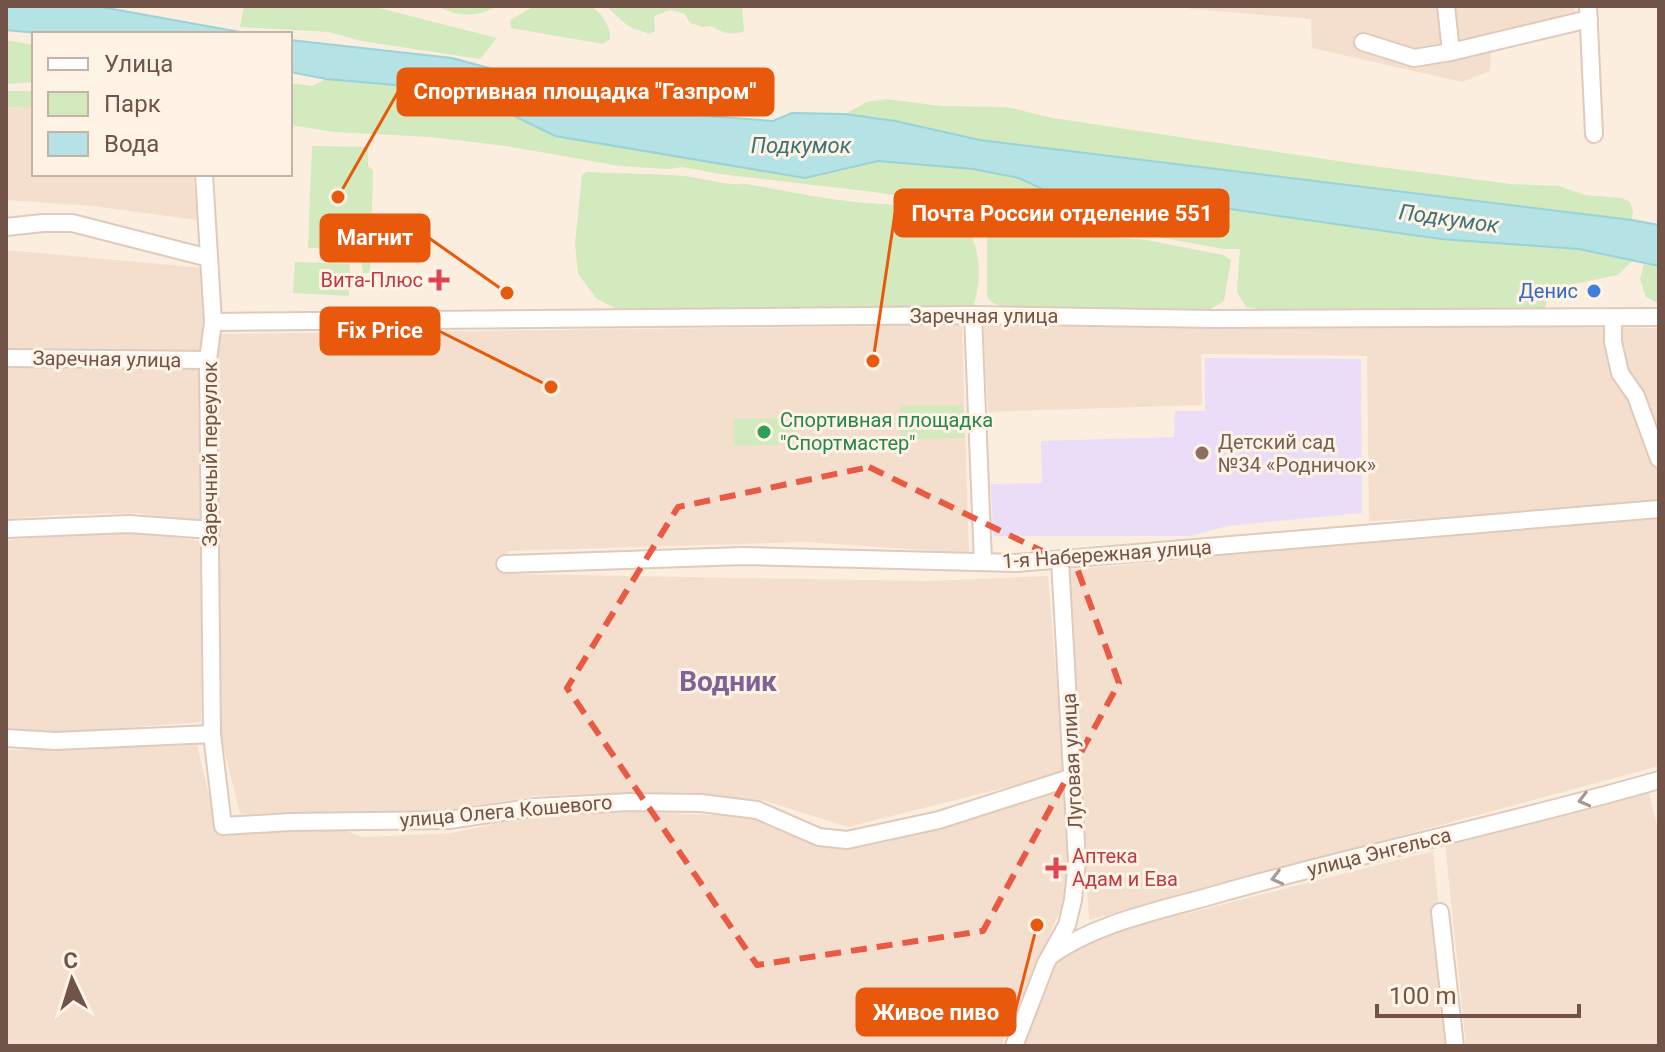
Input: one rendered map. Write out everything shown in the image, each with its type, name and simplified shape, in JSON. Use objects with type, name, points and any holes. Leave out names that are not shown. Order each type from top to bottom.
[{"type":"street","points":[[1446,6],[1451,52]]},
{"type":"street","points":[[1363,42],[1414,58],[1451,52],[1588,13],[1594,134]]},
{"type":"street","name":"Заречный переулок","points":[[204,176],[213,322],[208,360],[212,734]]},
{"type":"street","points":[[6,227],[72,223],[209,258]]},
{"type":"street","points":[[973,315],[983,562]]},
{"type":"street","name":"Заречная улица","points":[[213,322],[973,315],[1214,319],[1659,317]]},
{"type":"street","points":[[1613,318],[1613,342],[1620,373],[1636,396],[1659,459]]},
{"type":"street","name":"Заречная улица","points":[[6,358],[208,360]]},
{"type":"street","name":"1-я Набережная улица","points":[[505,564],[743,556],[983,562],[1060,560],[1659,509]]},
{"type":"street","points":[[6,529],[129,524],[211,530]]},
{"type":"street","name":"Луговая улица","points":[[1014,1046],[1019,1027],[1069,916],[1077,861],[1060,560]]},
{"type":"street","points":[[6,738],[55,741],[212,734]]},
{"type":"street","name":"улица Олега Кошевого","points":[[212,734],[223,826],[449,820],[536,807],[657,802],[701,803],[757,810],[819,837],[847,840],[939,820],[1073,777]]},
{"type":"street","name":"улица Энгельса","points":[[1050,956],[1070,942],[1101,929],[1262,882],[1658,785]]},
{"type":"street","points":[[1440,912],[1455,1046]]},
{"type":"street","points":[[1069,916],[1083,930],[1101,929]]},
{"type":"highlighted area","points":[[869,467],[1077,568],[1119,683],[983,931],[757,965],[567,688],[678,507]]},
{"type":"shaded area","points":[[1190,6],[1575,6],[1575,27],[1491,48],[1490,71],[1462,82],[1312,48],[1311,19],[1190,9]]},
{"type":"shaded area","points":[[6,107],[32,108],[32,176],[193,176],[197,220],[92,206],[6,200]]},
{"type":"shaded area","points":[[6,250],[204,268],[205,322],[201,353],[6,350]]},
{"type":"shaded area","points":[[983,323],[1659,328],[1659,508],[1369,521],[1367,356],[1201,354],[1202,405],[988,412]]},
{"type":"shaded area","points":[[962,325],[969,553],[806,542],[508,551],[508,574],[928,581],[1048,576],[1064,773],[848,827],[762,800],[632,793],[534,796],[449,811],[240,814],[221,738],[219,334]]},
{"type":"shaded area","name":"Детский сад №34 «Родничок»","points":[[1205,358],[1361,359],[1362,513],[1227,526],[1191,536],[993,536],[991,484],[1042,483],[1041,441],[1174,437],[1175,411],[1205,411]]},
{"type":"shaded area","points":[[6,365],[199,367],[203,521],[134,513],[6,519]]},
{"type":"shaded area","points":[[1659,515],[1659,766],[1089,920],[1068,570]]},
{"type":"shaded area","points":[[125,530],[202,541],[201,722],[58,733],[6,730],[6,540]]},
{"type":"shaded area","points":[[197,745],[218,832],[338,828],[363,837],[451,833],[538,815],[629,811],[749,817],[812,843],[850,848],[1068,783],[1071,859],[1066,897],[1001,1046],[6,1046],[6,750]]},
{"type":"shaded area","points":[[1649,793],[1659,833],[1659,1046],[1466,1046],[1445,844]]},
{"type":"shaded area","points":[[1433,851],[1453,1046],[1022,1046],[1049,969],[1057,957],[1106,934]]},
{"type":"green space","points":[[244,6],[375,7],[497,38],[480,59],[361,41],[329,32],[240,27]]},
{"type":"green space","points":[[437,6],[497,6],[467,15]]},
{"type":"green space","points":[[535,6],[593,8],[605,21],[610,39],[603,44],[511,28],[510,20]]},
{"type":"green space","points":[[606,6],[742,6],[744,31],[732,33],[711,26],[703,27],[690,23],[685,14],[671,10],[654,16],[655,31],[649,34],[628,26]]},
{"type":"green space","points":[[6,40],[32,45],[32,82],[6,84]]},
{"type":"green space","points":[[326,79],[395,85],[480,99],[555,136],[804,178],[878,161],[974,169],[1018,178],[1080,207],[1146,210],[1209,206],[1441,239],[1579,249],[1632,261],[1618,275],[1549,289],[1544,315],[1303,315],[1246,307],[1237,292],[1240,249],[1147,235],[999,219],[996,209],[999,200],[996,196],[987,196],[978,209],[683,167],[619,166],[506,146],[430,137],[334,132],[292,125],[292,83],[312,86]]},
{"type":"green space","points":[[6,91],[32,91],[32,108],[6,107]]},
{"type":"green space","points":[[886,99],[941,106],[1006,107],[1053,118],[1358,164],[1511,184],[1559,186],[1585,195],[1622,198],[1630,202],[1632,220],[980,140],[895,121],[845,114],[867,102]]},
{"type":"green space","points":[[312,146],[368,147],[368,166],[373,170],[370,273],[363,273],[359,249],[308,248]]},
{"type":"green space","points":[[587,172],[683,176],[841,200],[943,211],[962,222],[975,244],[979,272],[976,298],[972,309],[625,313],[597,299],[578,274],[575,243],[582,175]]},
{"type":"green space","points":[[994,223],[1147,240],[1223,255],[1231,260],[1224,301],[1209,310],[1010,309],[993,303],[987,297],[987,240],[989,225]]},
{"type":"green space","points":[[295,262],[350,264],[349,296],[293,293]]},
{"type":"green space","points":[[1644,264],[1659,266],[1659,304],[1646,297],[1640,279]]},
{"type":"green space","points":[[963,405],[964,438],[901,439],[900,406]]},
{"type":"green space","name":"Спортивная площадка \"Спортмастер\"","points":[[794,418],[795,444],[734,446],[733,419]]},
{"type":"water","points":[[6,6],[96,6],[240,32],[32,32],[6,30]]},
{"type":"water","name":"Подкумок","points":[[292,40],[452,58],[515,75],[587,100],[668,113],[773,121],[792,113],[845,114],[895,121],[980,140],[1632,220],[1659,225],[1659,266],[1579,249],[1441,239],[1209,206],[1146,210],[1080,207],[1019,178],[973,169],[878,161],[805,178],[555,136],[480,99],[395,85],[326,79],[292,72]]},
{"type":"place","name":"Спортивная площадка \"Газпром\"","points":[[338,197]]},
{"type":"place","name":"Вита-Плюс","points":[[439,280]]},
{"type":"place","name":"Денис","points":[[1594,291]]},
{"type":"place","name":"Магнит","points":[[507,293]]},
{"type":"place","name":"Почта России отделение 551","points":[[873,361]]},
{"type":"place","name":"Fix Price","points":[[551,387]]},
{"type":"place","name":"Спортивная площадка \"Спортмастер\"","points":[[764,432]]},
{"type":"place","name":"Детский сад №34 «Родничок»","points":[[1202,453]]},
{"type":"place","name":"Аптека Адам и Ева","points":[[1056,868]]},
{"type":"place","name":"Живое пиво","points":[[1037,925]]},
{"type":"district","name":"Водник","points":[[728,681]]}]
